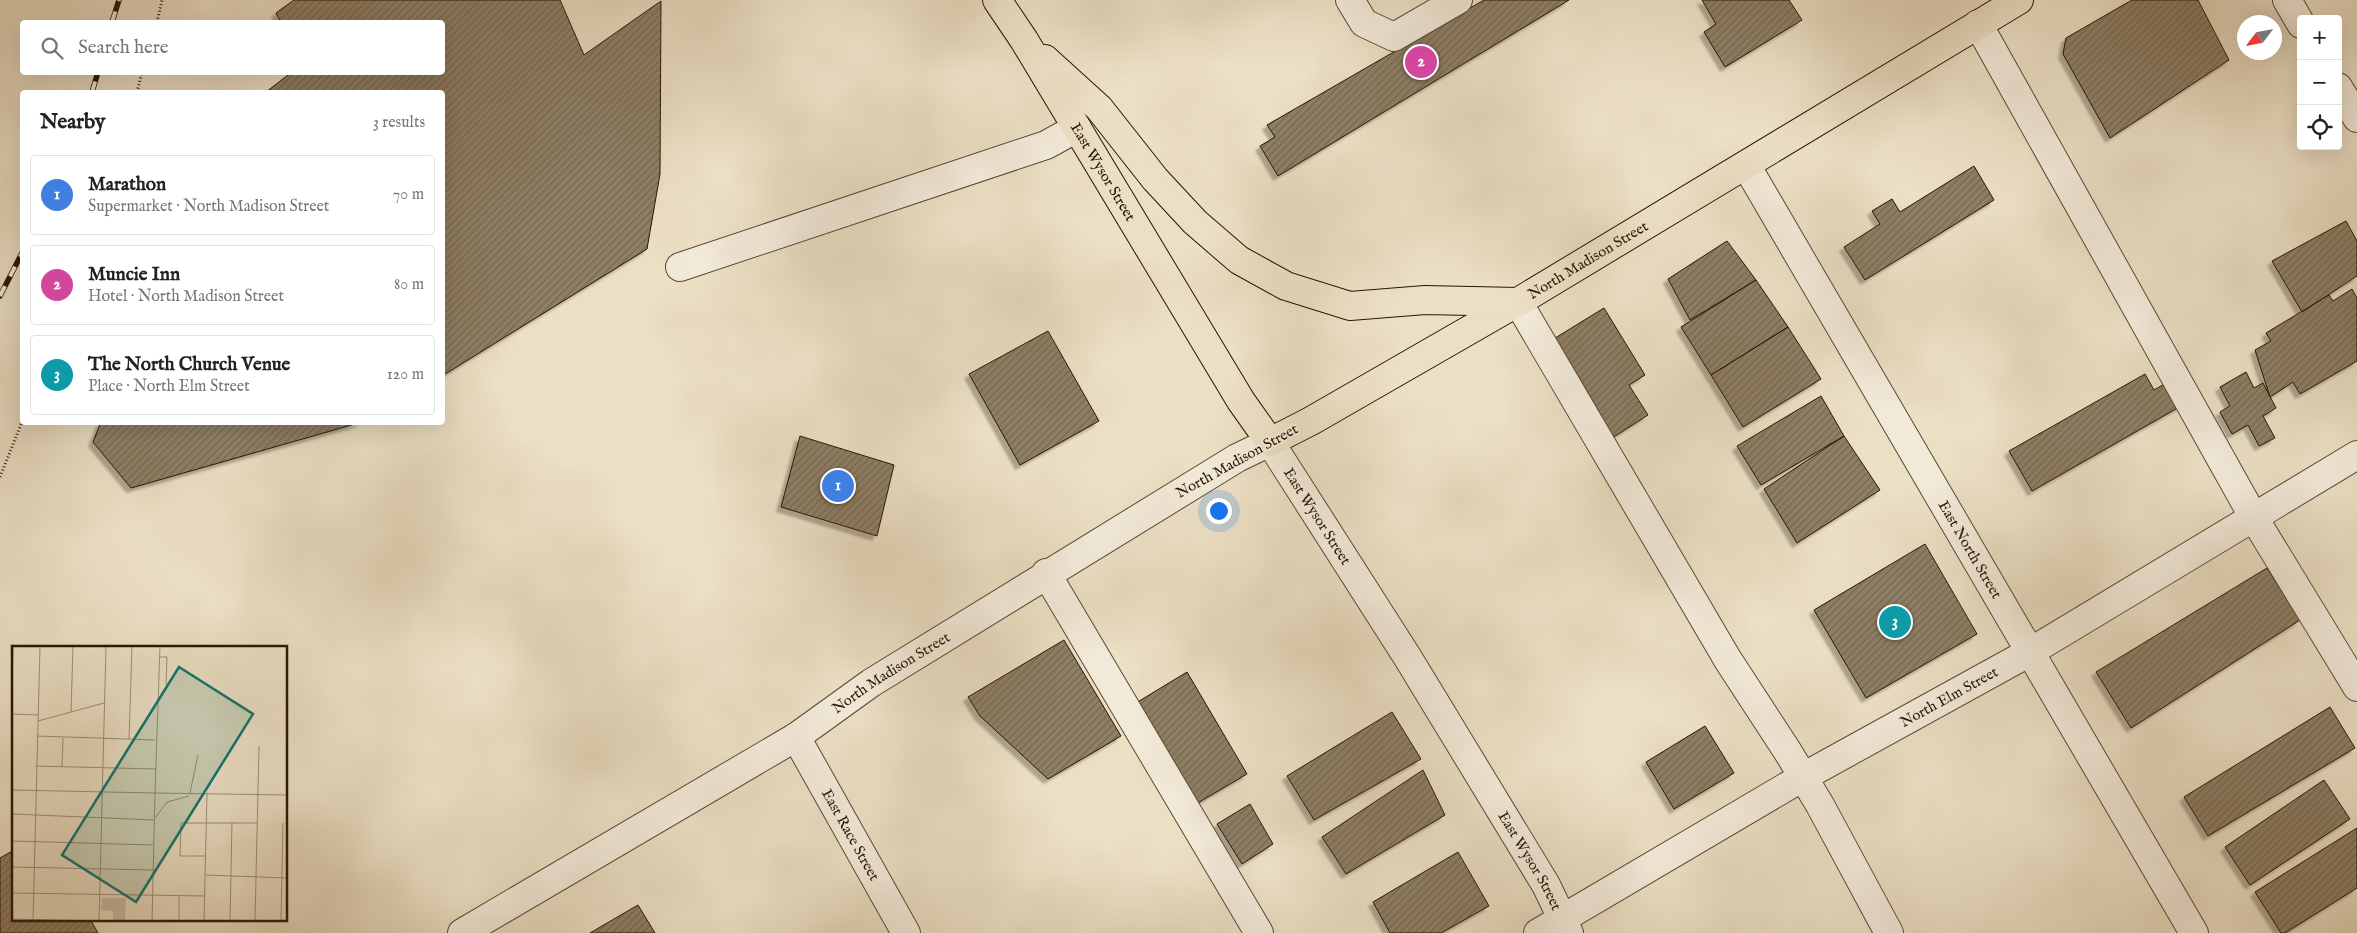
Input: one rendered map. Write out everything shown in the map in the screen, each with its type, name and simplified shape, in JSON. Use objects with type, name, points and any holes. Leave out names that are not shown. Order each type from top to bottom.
[{"type":"main road","name":"East Wysor Street","points":[[997,0],[1024,40],[1236,393],[1270,442]]},
{"type":"main road","name":"North Madison Street","points":[[1270,442],[1311,421],[1518,302],[2019,0]]},
{"type":"main road","points":[[1024,40],[1100,108],[1155,179],[1195,222],[1239,260],[1286,286],[1350,306],[1425,300],[1518,302]]},
{"type":"street","points":[[1350,0],[1364,23],[1394,37],[1458,0]]},
{"type":"street","points":[[2287,0],[2297,17]]},
{"type":"street","points":[[1978,24],[2254,518],[2357,687]]},
{"type":"street","points":[[2342,94],[2357,118]]},
{"type":"street","points":[[680,267],[1046,145],[1076,128]]},
{"type":"street","name":"East North Street","points":[[1746,165],[2194,933]]},
{"type":"street","points":[[1518,302],[1728,660],[1803,777],[1889,933]]},
{"type":"street","name":"North Madison Street","points":[[462,933],[796,737],[871,683],[1046,573],[1237,458],[1270,442]]},
{"type":"street","name":"East Wysor Street","points":[[1270,442],[1408,658],[1546,885],[1566,926]]},
{"type":"street","name":"North Elm Street","points":[[1538,933],[1566,926],[1803,777],[2030,652],[2357,455]]},
{"type":"street","points":[[1046,573],[1259,933]]},
{"type":"street","name":"East Race Street","points":[[796,737],[906,933]]},
{"type":"path","points":[[157,20],[162,0]]},
{"type":"path","points":[[137,90],[141,75]]},
{"type":"path","points":[[0,478],[21,425]]},
{"type":"building","points":[[294,0],[560,0],[584,55],[661,1],[660,174],[647,249],[445,374],[445,90],[269,90],[288,75],[445,75],[445,20],[280,20],[276,13]]},
{"type":"building","points":[[1484,0],[1569,0],[1278,176],[1260,146],[1275,137],[1267,125]]},
{"type":"building","points":[[1702,0],[1789,0],[1802,20],[1725,67],[1704,32],[1716,24]]},
{"type":"building","points":[[2132,0],[2198,0],[2229,60],[2110,138],[2063,54],[2066,38]]},
{"type":"building","points":[[1974,166],[1994,200],[1865,280],[1844,247],[1880,224],[1872,211],[1892,199],[1900,212]]},
{"type":"building","points":[[2346,221],[2357,241],[2357,276],[2302,312],[2272,261]]},
{"type":"building","points":[[1727,241],[1756,280],[1690,320],[1668,279]]},
{"type":"building","points":[[1756,280],[1788,327],[1711,375],[1681,327]]},
{"type":"building","points":[[2352,289],[2357,298],[2357,361],[2300,394],[2293,382],[2270,397],[2255,350],[2271,341],[2266,333],[2329,295],[2333,301]]},
{"type":"building","points":[[1604,308],[1645,375],[1629,385],[1648,415],[1612,438],[1552,340]]},
{"type":"building","points":[[1788,327],[1821,379],[1743,427],[1711,375]]},
{"type":"building","points":[[1048,331],[1099,421],[1020,465],[969,374]]},
{"type":"building","points":[[2246,372],[2254,388],[2263,383],[2276,408],[2263,416],[2275,438],[2259,446],[2248,425],[2232,434],[2220,412],[2230,406],[2220,387]]},
{"type":"building","points":[[2145,374],[2154,390],[2168,382],[2181,406],[2032,491],[2009,451]]},
{"type":"building","points":[[1821,396],[1844,436],[1761,485],[1737,446]]},
{"type":"building","points":[[100,425],[352,425],[131,488],[93,442]]},
{"type":"building","points":[[800,436],[894,465],[877,536],[781,507]]},
{"type":"building","points":[[1844,436],[1880,490],[1797,543],[1764,489]]},
{"type":"building","points":[[1925,544],[1977,634],[1866,698],[1814,610]]},
{"type":"building","points":[[2267,568],[2300,620],[2131,728],[2096,672]]},
{"type":"building","points":[[1064,640],[1121,736],[1048,779],[980,716],[968,697]]},
{"type":"building","points":[[1187,672],[1247,774],[1196,804],[1136,703]]},
{"type":"building","points":[[2330,707],[2355,748],[2208,836],[2184,797]]},
{"type":"building","points":[[1392,712],[1421,759],[1314,820],[1287,776]]},
{"type":"building","points":[[1705,726],[1734,773],[1674,809],[1646,762]]},
{"type":"building","points":[[1423,770],[1445,815],[1346,874],[1322,837]]},
{"type":"building","points":[[2324,780],[2350,819],[2250,885],[2225,847]]},
{"type":"building","points":[[1250,804],[1273,844],[1242,864],[1217,824]]},
{"type":"building","points":[[2357,828],[2357,888],[2285,933],[2281,933],[2255,892]]},
{"type":"building","points":[[12,851],[12,920],[91,920],[98,933],[0,933],[0,858]]},
{"type":"building","points":[[1458,852],[1489,906],[1441,933],[1390,933],[1373,902]]},
{"type":"building","points":[[638,905],[655,933],[590,933]]},
{"type":"railway","points":[[113,20],[119,0]]},
{"type":"railway","points":[[93,90],[97,75]]},
{"type":"railway","points":[[0,296],[20,257]]},
{"type":"place","name":"Muncie Inn","points":[[1421,62]]},
{"type":"place","name":"Marathon","points":[[838,486]]},
{"type":"place","name":"The North Church Venue","points":[[1895,622]]}]
